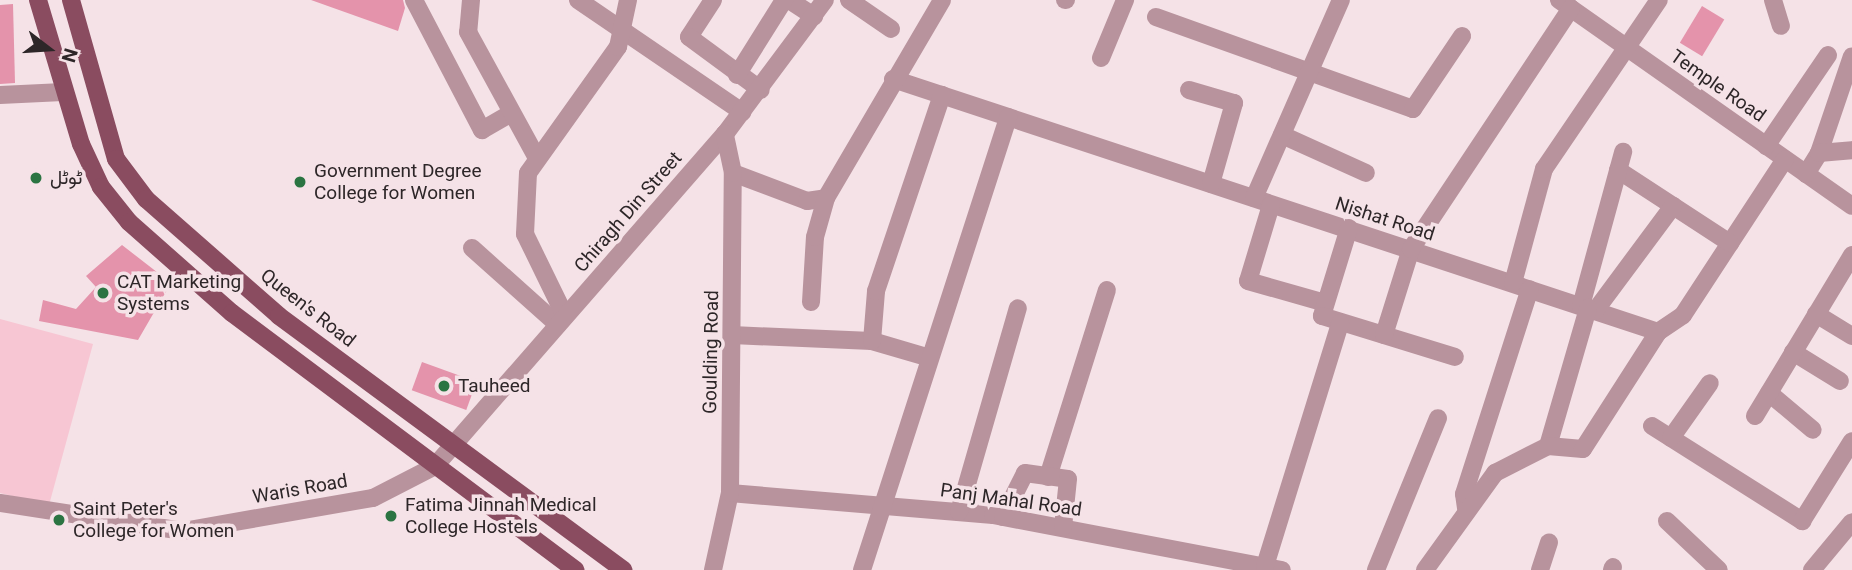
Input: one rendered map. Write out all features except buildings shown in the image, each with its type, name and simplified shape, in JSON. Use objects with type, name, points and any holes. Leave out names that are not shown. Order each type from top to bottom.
[{"type":"main road","points":[[38,0],[63,92],[101,187],[167,261],[576,570]]},
{"type":"main road","name":"Queen's Road","points":[[71,0],[116,159],[146,200],[279,316],[623,570]]},
{"type":"street","points":[[414,0],[482,130],[512,113]]},
{"type":"street","points":[[471,0],[468,32],[537,158]]},
{"type":"street","points":[[578,0],[742,112]]},
{"type":"street","points":[[561,320],[525,234],[522,205],[537,158],[605,68],[623,31],[628,0]]},
{"type":"street","points":[[713,0],[689,37],[737,75],[761,90]]},
{"type":"street","points":[[737,75],[787,0],[814,16]]},
{"type":"street","name":"Chiragh Din Street","points":[[435,466],[725,134],[761,90],[825,0]]},
{"type":"street","points":[[849,0],[891,29]]},
{"type":"street","points":[[811,302],[815,237],[826,198],[842,180],[893,79],[942,0]]},
{"type":"street","points":[[1101,58],[1125,0]]},
{"type":"street","points":[[1325,303],[1248,281],[1262,202],[1282,135],[1341,0]]},
{"type":"street","points":[[1513,283],[1544,169],[1629,49],[1659,0]]},
{"type":"street","points":[[1773,0],[1781,26]]},
{"type":"street","points":[[1384,335],[1412,249],[1565,4]]},
{"type":"street","name":"Temple Road","points":[[1565,4],[1852,206]]},
{"type":"street","points":[[1156,17],[1413,109],[1462,36]]},
{"type":"street","points":[[1766,146],[1828,55]]},
{"type":"street","points":[[1806,174],[1819,153],[1852,56]]},
{"type":"street","name":"Nishat Road","points":[[893,79],[1658,332]]},
{"type":"street","points":[[1189,90],[1234,103],[1211,184]]},
{"type":"street","points":[[0,95],[63,92]]},
{"type":"street","points":[[872,341],[876,290],[942,95]]},
{"type":"street","points":[[862,570],[1008,117]]},
{"type":"street","name":"Goulding Road","points":[[713,570],[730,494],[733,173],[725,134]]},
{"type":"street","points":[[1282,135],[1366,173]]},
{"type":"street","points":[[1819,153],[1852,150]]},
{"type":"street","points":[[1548,446],[1588,309],[1623,152]]},
{"type":"street","points":[[1425,570],[1466,508],[1495,473],[1548,446],[1583,449],[1658,332],[1683,315],[1785,159]]},
{"type":"street","points":[[1618,170],[1730,243]]},
{"type":"street","points":[[733,173],[807,201],[826,198]]},
{"type":"street","points":[[1588,309],[1673,206]]},
{"type":"street","points":[[1349,228],[1322,316],[1455,357]]},
{"type":"street","points":[[472,248],[561,320]]},
{"type":"street","points":[[1755,416],[1852,255]]},
{"type":"street","points":[[1466,508],[1464,494],[1530,289]]},
{"type":"street","points":[[1048,477],[1107,290]]},
{"type":"street","points":[[959,512],[1018,308]]},
{"type":"street","points":[[1816,314],[1852,336]]},
{"type":"street","points":[[1274,568],[1340,323]]},
{"type":"street","points":[[732,335],[872,341],[930,358]]},
{"type":"street","points":[[1793,352],[1840,382]]},
{"type":"street","points":[[1671,438],[1710,383]]},
{"type":"street","points":[[1769,393],[1813,430]]},
{"type":"street","points":[[1376,570],[1438,418]]},
{"type":"street","points":[[1652,426],[1802,521],[1852,441]]},
{"type":"street","name":"Waris Road","points":[[0,503],[183,531],[373,498],[435,466]]},
{"type":"street","points":[[1003,517],[1025,473],[1068,479],[1063,527]]},
{"type":"street","name":"Panj Mahal Road","points":[[730,494],[1003,517],[1274,568]]},
{"type":"street","points":[[1667,521],[1719,570]]},
{"type":"street","points":[[1812,570],[1852,523]]},
{"type":"street","points":[[1540,570],[1549,542]]},
{"type":"shaded area","points":[[0,319],[93,344],[49,505],[0,493]]},
{"type":"place","name":"ٹوٹل","points":[[36,178]]},
{"type":"place","name":"Government Degree College for Women","points":[[300,182]]},
{"type":"place","name":"CAT Marketing Systems","points":[[103,293]]},
{"type":"place","name":"Tauheed","points":[[444,386]]},
{"type":"place","name":"Fatima Jinnah Medical College Hostels","points":[[391,516]]},
{"type":"place","name":"Saint Peter's College for Women","points":[[59,520]]}]
